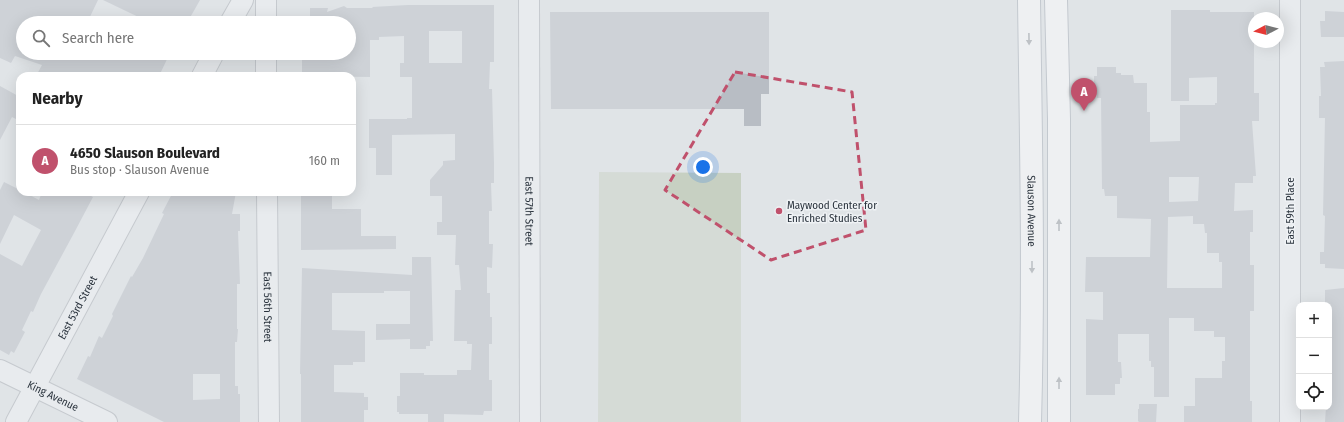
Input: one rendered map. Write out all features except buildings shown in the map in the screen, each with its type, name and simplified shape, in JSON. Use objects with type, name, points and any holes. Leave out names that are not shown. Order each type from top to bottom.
[{"type":"main road","name":"Slauson Avenue","points":[[1029,0],[1032,347],[1030,422]]},
{"type":"main road","points":[[1056,0],[1059,127],[1059,422]]},
{"type":"street","points":[[234,16],[243,0]]},
{"type":"street","points":[[266,0],[266,16]]},
{"type":"street","name":"East 57th Street","points":[[529,0],[530,422]]},
{"type":"street","name":"East 59th Place","points":[[1290,0],[1290,422]]},
{"type":"street","points":[[204,72],[210,60]]},
{"type":"street","points":[[266,60],[266,72]]},
{"type":"street","name":"East 53rd Street","points":[[16,422],[137,196]]},
{"type":"street","name":"East 56th Street","points":[[267,196],[269,422]]},
{"type":"street","name":"King Avenue","points":[[0,370],[107,422]]},
{"type":"highlighted area","points":[[735,72],[852,92],[866,230],[771,260],[665,190]]},
{"type":"green space","points":[[599,172],[741,173],[741,422],[598,422]]},
{"type":"place","name":"4650 Slauson Boulevard","points":[[1084,111]]},
{"type":"place","name":"Maywood Center for Enriched Studies","points":[[779,211]]}]
